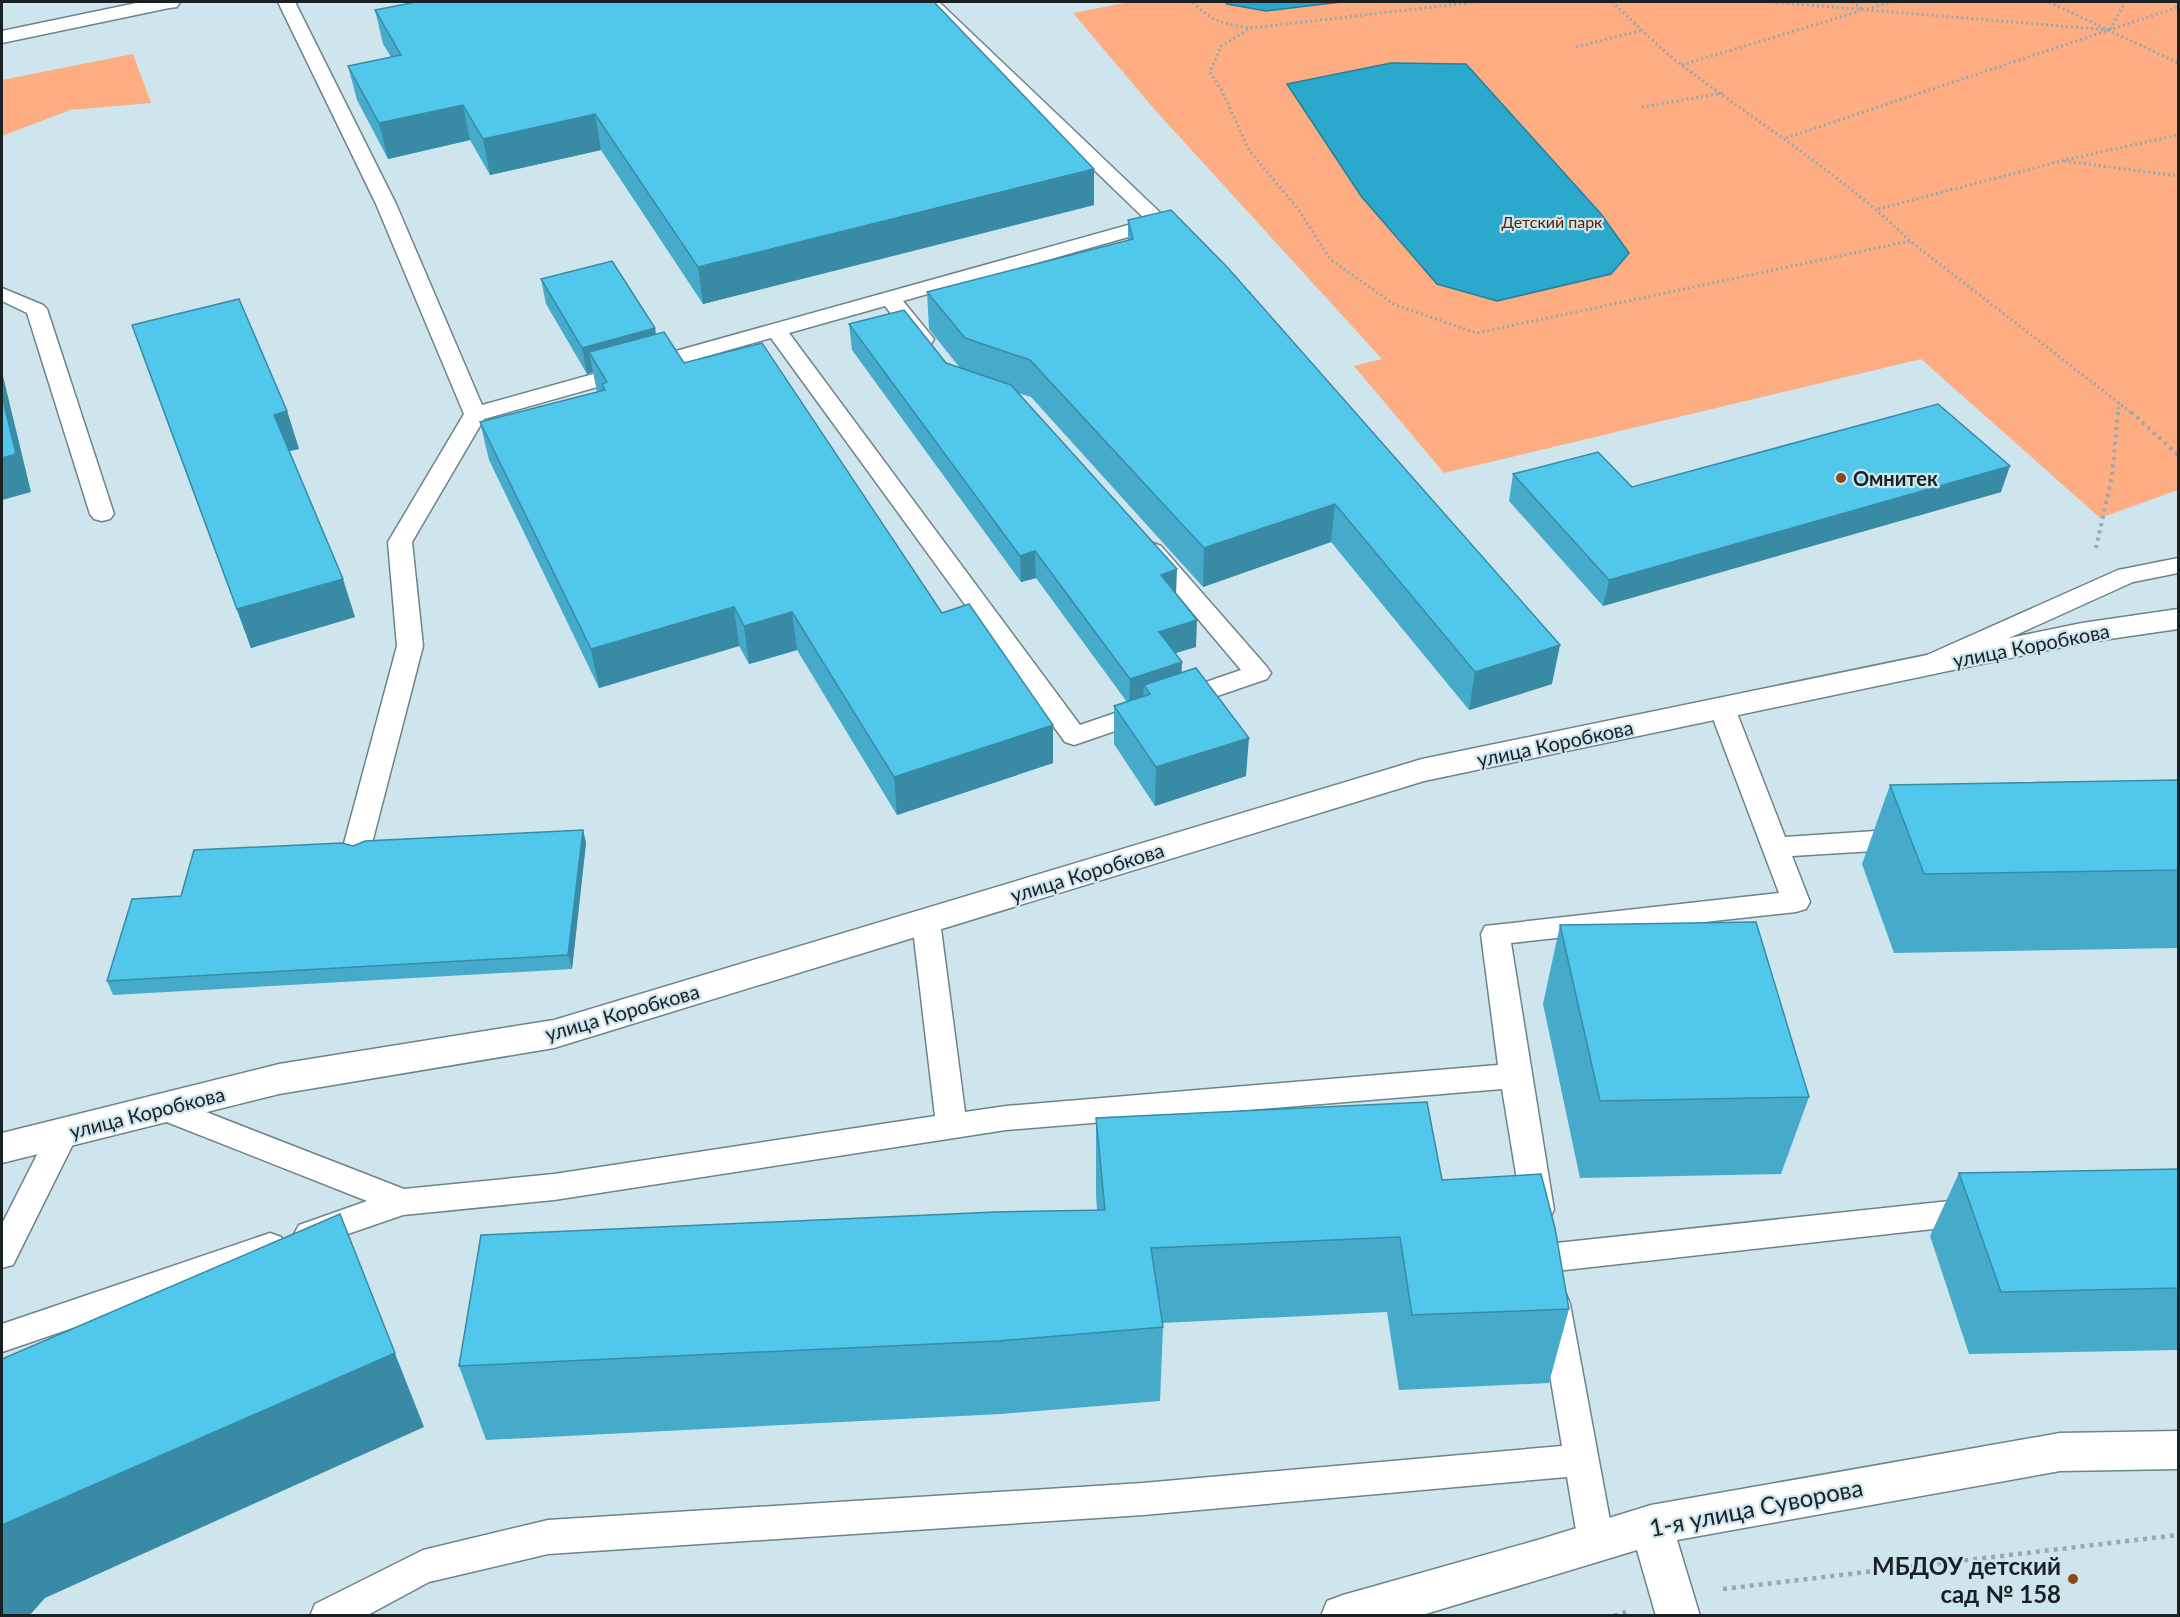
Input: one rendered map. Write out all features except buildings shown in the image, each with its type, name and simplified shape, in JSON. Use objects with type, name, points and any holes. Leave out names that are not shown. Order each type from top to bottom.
[{"type":"street","points":[[2,37],[169,2]]},
{"type":"street","name":"улица Коробкова","points":[[2,1148],[279,1079],[554,1034],[1422,770],[2082,633],[2178,619]]},
{"type":"street","name":"1-я улица Суворова","points":[[1343,1616],[1651,1525],[2060,1452],[2178,1450]]},
{"type":"street","points":[[1651,1525],[1676,1607]]},
{"type":"lane","points":[[286,2],[386,204],[475,414]]},
{"type":"lane","points":[[929,2],[1176,238]]},
{"type":"lane","points":[[357,847],[410,646],[400,542],[475,414],[1160,222]]},
{"type":"lane","points":[[2,294],[36,309],[102,514]]},
{"type":"lane","points":[[890,297],[937,357]]},
{"type":"lane","points":[[776,330],[1074,736],[1258,673],[1200,603],[1137,534]]},
{"type":"lane","points":[[1926,666],[2127,575],[2178,566]]},
{"type":"lane","points":[[1596,1542],[1515,1076],[1495,934],[1796,902],[1722,708]]},
{"type":"lane","points":[[1775,847],[1929,838]]},
{"type":"lane","points":[[926,921],[951,1126]]},
{"type":"lane","points":[[2,1338],[403,1202],[554,1187],[1006,1118],[1515,1076]]},
{"type":"lane","points":[[165,1108],[403,1202]]},
{"type":"lane","points":[[2,1255],[64,1132]]},
{"type":"lane","points":[[1546,1258],[1950,1212],[2007,1210]]},
{"type":"lane","points":[[328,1616],[423,1567],[548,1537],[1143,1499],[1581,1460]]},
{"type":"path","points":[[1193,2],[1203,16],[1231,26],[1251,28],[1476,2]]},
{"type":"path","points":[[1612,2],[1682,65],[1786,139],[1877,209],[1910,241],[2119,401],[2178,454]]},
{"type":"path","points":[[1772,2],[2110,30]]},
{"type":"path","points":[[1852,2],[1864,10]]},
{"type":"path","points":[[1682,65],[1892,2]]},
{"type":"path","points":[[2049,2],[2178,63]]},
{"type":"path","points":[[2110,30],[2125,2]]},
{"type":"path","points":[[1786,139],[2178,8]]},
{"type":"path","points":[[1251,28],[1221,46],[1210,72],[1222,91],[1249,150],[1298,209],[1330,259],[1395,305],[1477,333],[1910,241]]},
{"type":"path","points":[[1576,47],[1643,30]]},
{"type":"path","points":[[1642,107],[1723,93]]},
{"type":"path","points":[[1877,209],[2061,161],[2178,135]]},
{"type":"path","points":[[2061,161],[2178,176]]},
{"type":"path","points":[[2094,556],[2112,476],[2119,401]]},
{"type":"path","points":[[2169,444],[2178,444]]},
{"type":"path","points":[[1614,1616],[1676,1607],[1724,1589],[2178,1535]]},
{"type":"green space","name":"Детский парк","points":[[1130,2],[2178,2],[2178,490],[2100,518],[1921,359],[1444,473],[1354,366],[1382,359],[1155,110],[1073,13]]},
{"type":"green space","points":[[133,54],[151,103],[70,110],[2,136],[2,80]]},
{"type":"water","points":[[1225,2],[1341,2],[1266,11]]},
{"type":"water","points":[[1391,63],[1466,64],[1601,214],[1629,253],[1611,274],[1497,301],[1437,284],[1361,196],[1287,84]]},
{"type":"place","name":"Омнитек","points":[[1841,478]]},
{"type":"place","name":"МБДОУ детский сад № 158","points":[[2073,1579]]}]
